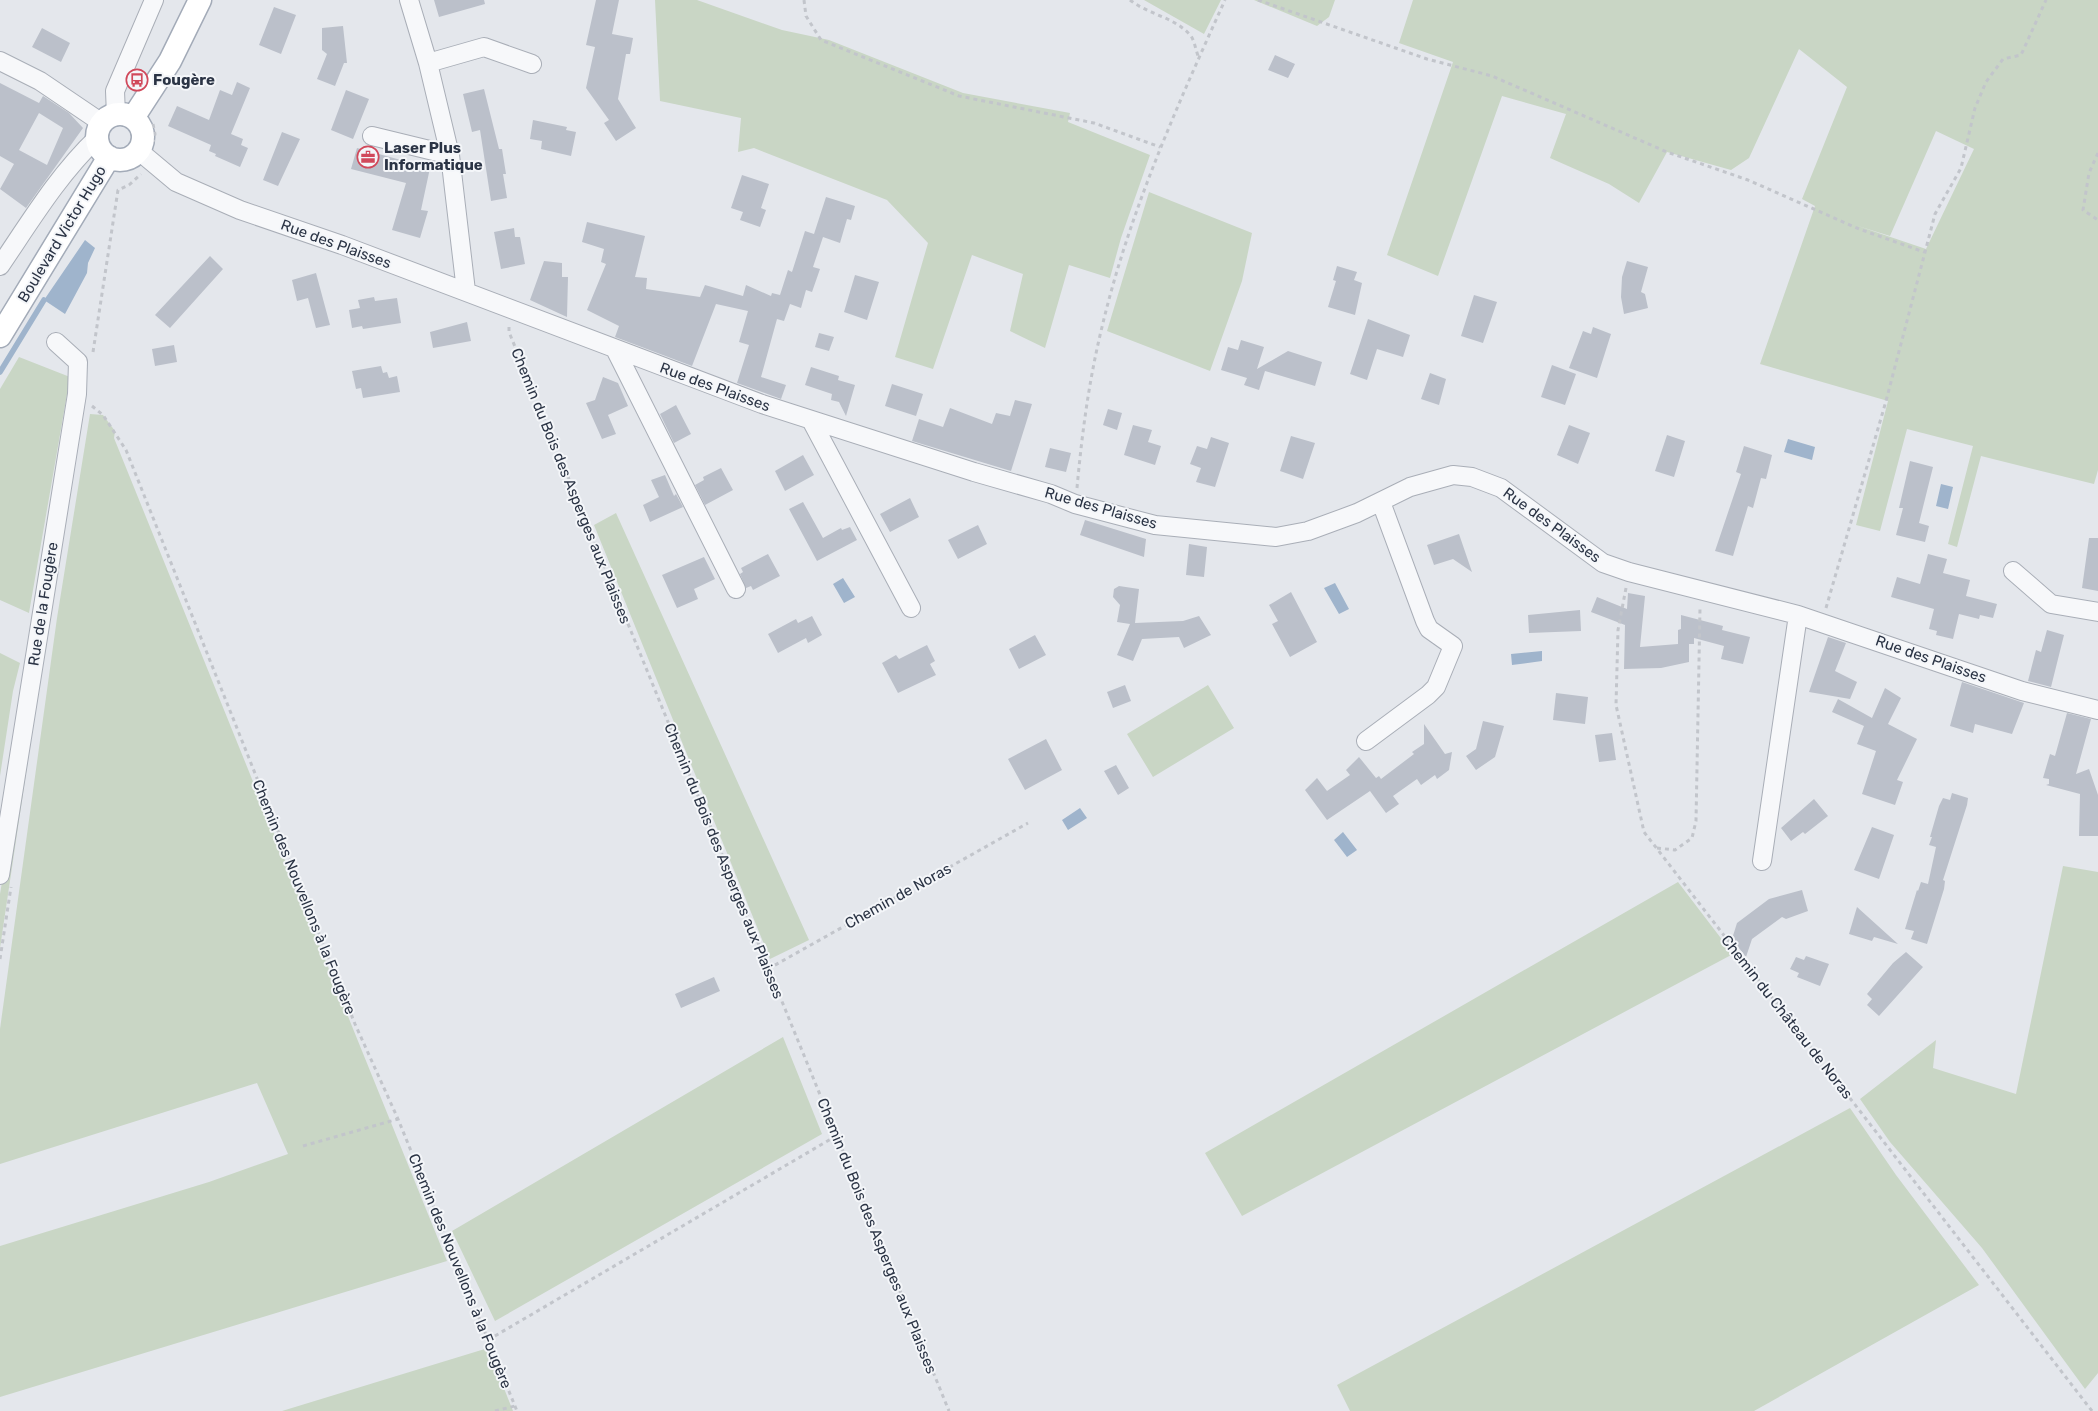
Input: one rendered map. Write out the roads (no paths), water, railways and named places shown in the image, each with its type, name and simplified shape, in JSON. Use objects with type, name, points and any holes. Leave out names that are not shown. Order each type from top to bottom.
[{"type":"main road","points":[[120,123],[143,134],[143,156],[134,156],[122,161],[109,158],[103,152],[120,123],[170,61],[200,0]]},
{"type":"main road","name":"Boulevard Victor Hugo","points":[[0,336],[109,158]]},
{"type":"street","points":[[120,123],[115,91],[154,0]]},
{"type":"street","points":[[409,0],[428,63],[450,155],[466,291]]},
{"type":"street","points":[[428,63],[484,48],[532,64]]},
{"type":"street","points":[[0,61],[120,123]]},
{"type":"street","points":[[0,266],[78,156],[120,123]]},
{"type":"street","points":[[372,136],[450,155]]},
{"type":"street","name":"Rue des Plaisses","points":[[143,156],[176,182],[240,210],[466,291],[762,404],[974,472],[1051,494],[1075,504],[1155,525],[1276,537],[1308,530],[1357,513],[1410,487],[1433,479],[1453,475],[1472,477],[1502,488],[1603,563],[1629,572],[1822,622],[2022,690],[2098,710]]},
{"type":"street","name":"Rue de la Fougère","points":[[0,875],[77,394],[78,362],[56,342]]},
{"type":"street","points":[[615,349],[736,589]]},
{"type":"street","points":[[811,420],[911,608]]},
{"type":"street","points":[[1366,741],[1436,687],[1453,646],[1429,628],[1425,621],[1381,502]]},
{"type":"street","points":[[2013,572],[2051,604],[2098,612]]},
{"type":"street","points":[[1762,861],[1798,615]]},
{"type":"water","points":[[85,240],[95,248],[88,263],[87,273],[65,314],[44,300]]},
{"type":"water","points":[[1788,439],[1815,447],[1812,460],[1784,452]]},
{"type":"water","points":[[1941,484],[1953,487],[1948,509],[1936,506]]},
{"type":"water","points":[[843,578],[855,597],[844,603],[833,584]]},
{"type":"water","points":[[1335,583],[1349,609],[1339,614],[1324,588]]},
{"type":"water","points":[[1542,651],[1542,661],[1512,665],[1511,654]]},
{"type":"water","points":[[1080,808],[1087,818],[1068,830],[1062,820]]},
{"type":"water","points":[[1343,832],[1357,850],[1347,857],[1334,840]]},
{"type":"waterway","points":[[0,372],[44,300]]},
{"type":"place","name":"Fougère","points":[[137,80]]},
{"type":"place","name":"Laser Plus Informatique","points":[[368,157]]}]
